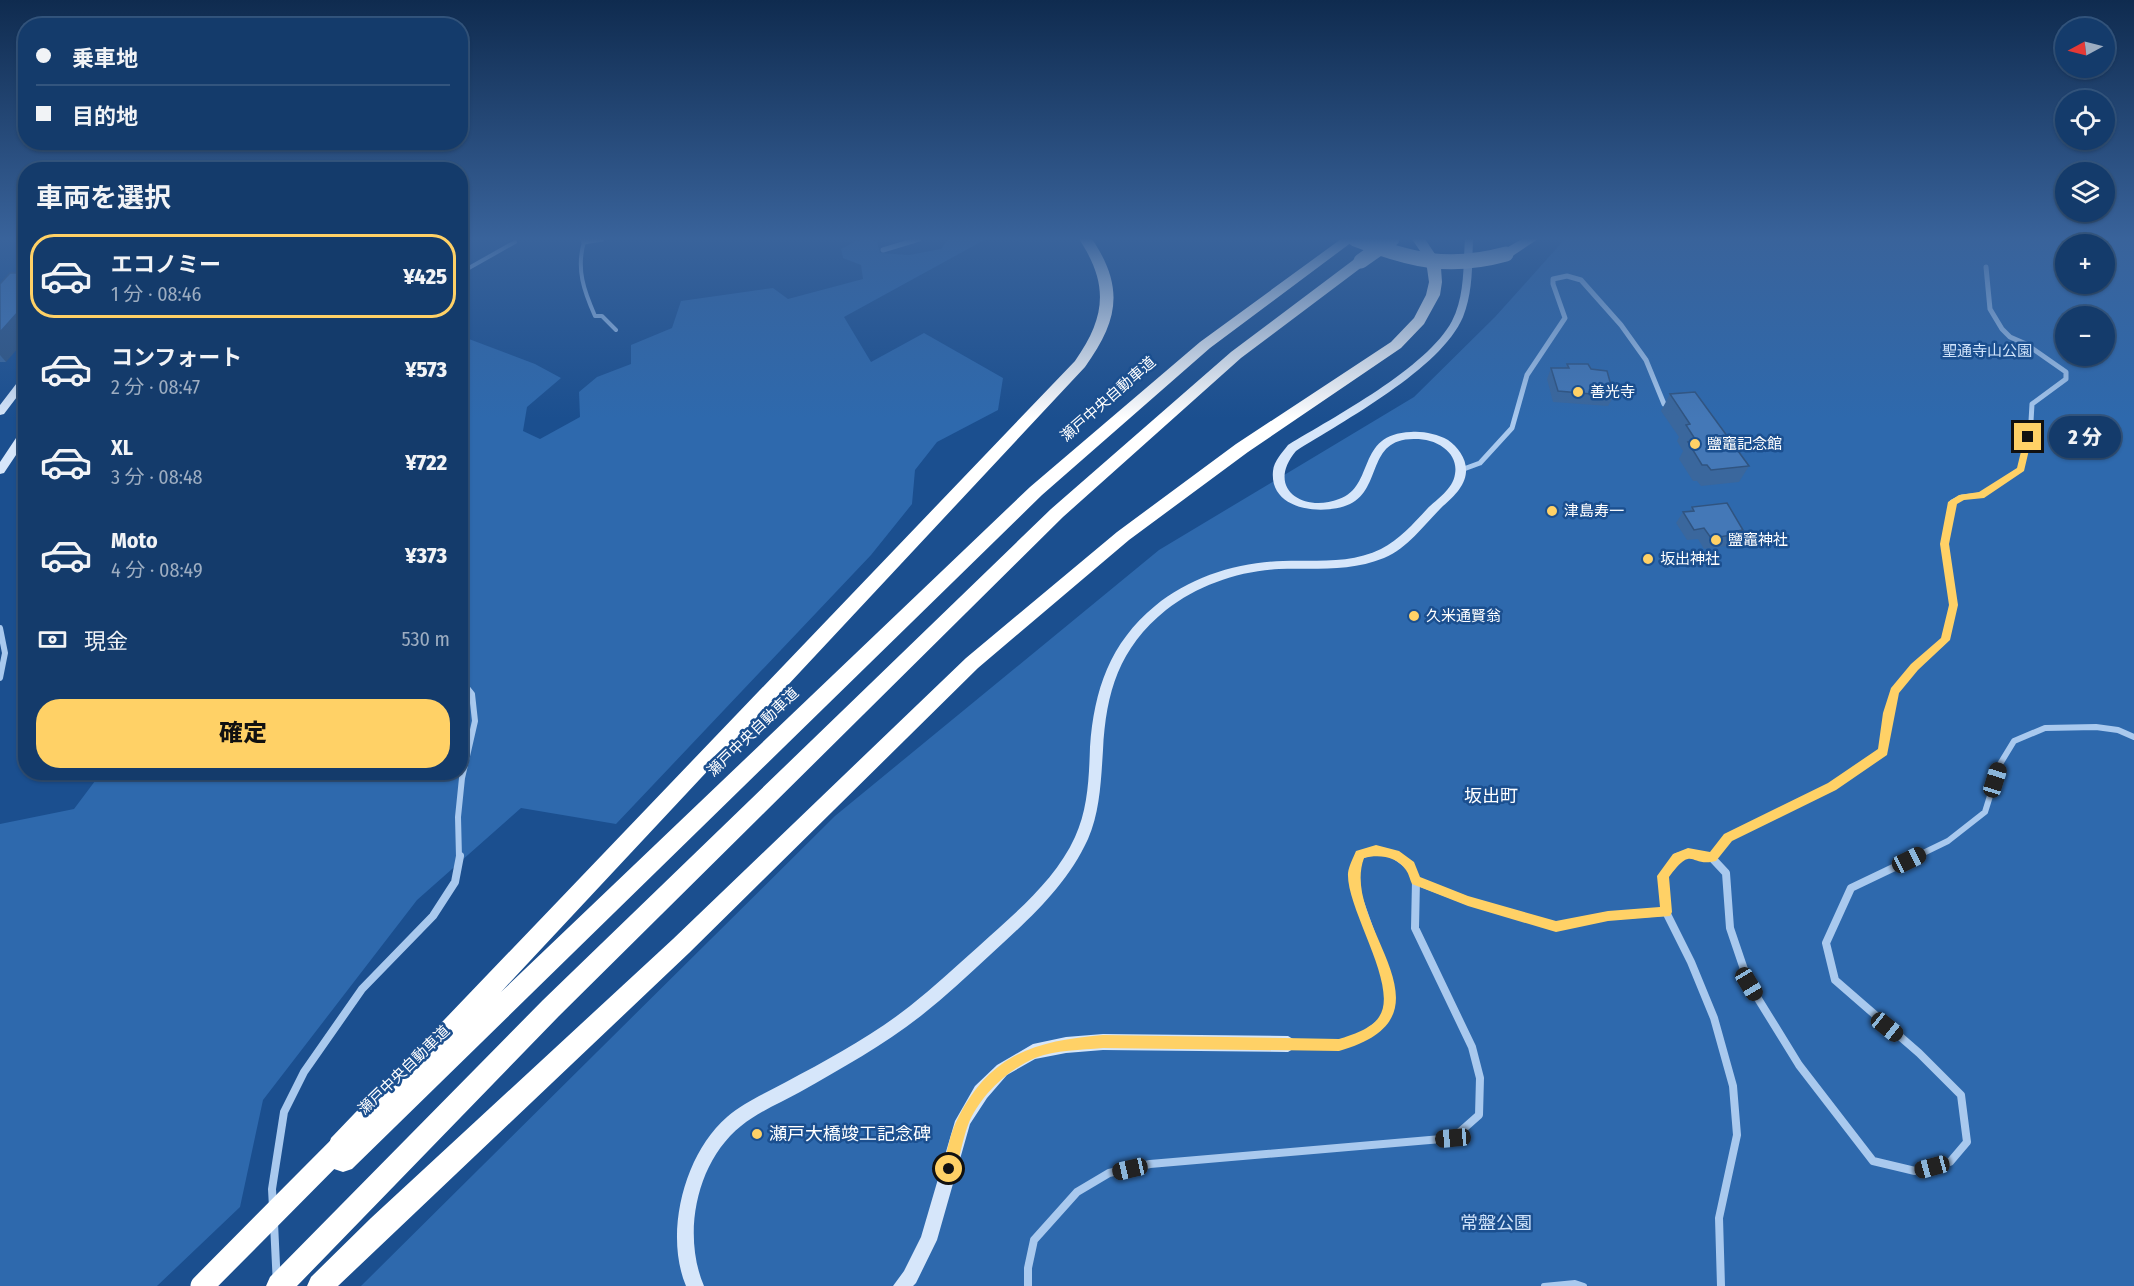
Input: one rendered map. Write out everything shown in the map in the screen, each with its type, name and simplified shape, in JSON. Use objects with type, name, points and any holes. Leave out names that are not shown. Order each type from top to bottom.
[{"type":"highway","points":[[202,1286],[341,1153],[564,907],[1080,364],[1101,332],[1108,299]]},
{"type":"highway","name":"瀬戸中央自動車道","points":[[211,1286],[341,1153],[1036,491],[1205,345],[1269,299]]},
{"type":"highway","points":[[278,1286],[551,1008],[1058,513],[1236,355],[1310,299]]},
{"type":"highway","points":[[320,1286],[380,1227],[681,946],[972,663],[1123,536],[1242,448],[1396,345],[1425,313],[1430,299]]},
{"type":"street","points":[[694,1286],[688,1274],[685,1242],[687,1209],[695,1181],[712,1147],[733,1122],[841,1061],[920,1007],[1011,925],[1045,891],[1066,864],[1082,837],[1092,807],[1100,709],[1107,683],[1134,635],[1156,612],[1174,598],[1212,579],[1235,571],[1278,565],[1352,562],[1386,552],[1399,544],[1452,492],[1459,481],[1461,470],[1458,458],[1450,447],[1437,439],[1422,435],[1396,437],[1376,452],[1359,492],[1350,499],[1322,507],[1307,506],[1285,493],[1278,471],[1282,460],[1292,448],[1396,381],[1440,341],[1456,322],[1464,299]]},
{"type":"street","points":[[1461,470],[1480,464],[1512,428],[1527,375],[1565,318],[1560,299]]},
{"type":"street","points":[[1598,299],[1621,325],[1646,360],[1664,404]]},
{"type":"street","points":[[1712,858],[1728,837],[1832,787],[1883,752],[1888,713],[1894,691],[1915,667],[1945,640],[1953,605],[1944,544],[1953,502],[1962,497],[1981,495],[2021,469],[2032,404],[2066,379],[2066,372],[2026,344],[2010,337],[2002,329],[1990,309],[1989,299]]},
{"type":"street","points":[[0,412],[18,388]]},
{"type":"street","points":[[0,470],[18,443]]},
{"type":"street","points":[[0,628],[7,658],[0,678]]},
{"type":"street","points":[[468,689],[472,694],[475,721],[468,752]]},
{"type":"street","points":[[1721,1286],[1719,1218],[1737,1135],[1733,1086],[1714,1018],[1691,962],[1666,912],[1663,876],[1677,857],[1688,853],[1712,858],[1726,873],[1730,928],[1749,984],[1799,1065],[1874,1161],[1915,1171],[1950,1162],[1968,1142],[1961,1095],[1919,1053],[1835,980],[1826,942],[1851,888],[1948,841],[1985,812],[2000,764],[2014,741],[2045,728],[2096,727],[2118,730],[2134,737]]},
{"type":"street","points":[[278,1286],[272,1189],[284,1112],[304,1072],[362,989],[433,916],[455,882],[460,853],[458,817],[462,780]]},
{"type":"street","points":[[902,1286],[910,1277],[929,1239],[963,1121],[981,1092],[1002,1070],[1033,1053],[1066,1045],[1103,1042],[1339,1045],[1361,1038],[1385,1020],[1389,1002],[1389,984],[1356,891],[1354,872],[1360,855],[1376,850],[1395,855],[1410,866],[1416,881],[1415,928],[1472,1047],[1480,1078],[1479,1115],[1453,1138],[1150,1164],[1109,1173],[1077,1192],[1034,1240],[1028,1268],[1028,1286]]},
{"type":"street","points":[[1416,881],[1468,901],[1556,926],[1608,916],[1666,912]]},
{"type":"lane","points":[[588,299],[596,316],[602,316],[616,330]]},
{"type":"lane","points":[[1544,1286],[1575,1284],[1584,1286]]},
{"type":"green space","points":[[695,299],[877,299],[844,317],[871,362],[924,333],[1003,378],[998,410],[937,442],[915,470],[912,504],[871,555],[616,824],[521,808],[417,900],[263,1100],[240,1207],[157,1286],[0,1286],[0,824],[74,809],[96,780],[468,780],[468,339],[535,364],[561,378],[527,407],[523,431],[540,439],[580,417],[579,392],[597,377],[631,364],[631,345],[672,328],[681,301]]},
{"type":"green space","points":[[1511,299],[2134,299],[2134,1286],[361,1286],[835,816],[1159,550],[1414,397]]},
{"type":"building","points":[[0,299],[18,299],[18,312],[0,332]]},
{"type":"building","points":[[1567,364],[1588,364],[1591,369],[1607,371],[1614,396],[1558,391],[1551,368],[1569,368]]},
{"type":"building","points":[[1695,392],[1749,466],[1711,470],[1707,465],[1702,465],[1688,442],[1697,442],[1686,425],[1690,424],[1670,394]]},
{"type":"building","points":[[1727,503],[1743,530],[1731,532],[1733,535],[1711,538],[1704,528],[1694,530],[1683,512],[1694,511],[1692,507]]},
{"type":"place","name":"善光寺","points":[[1578,392]]},
{"type":"place","name":"鹽竈記念館","points":[[1695,444]]},
{"type":"place","name":"津島寿一","points":[[1552,511]]},
{"type":"place","name":"鹽竈神社","points":[[1716,540]]},
{"type":"place","name":"坂出神社","points":[[1648,559]]},
{"type":"place","name":"久米通賢翁","points":[[1414,616]]},
{"type":"place","name":"瀬戸大橋竣工記念碑","points":[[757,1134]]},
{"type":"district","name":"坂出町","points":[[1491,796]]},
{"type":"route","points":[[949,1169],[963,1121],[981,1092],[1002,1070],[1033,1053],[1066,1045],[1103,1042],[1339,1045],[1361,1038],[1385,1020],[1389,1002],[1389,984],[1356,891],[1354,872],[1360,855],[1376,850],[1395,855],[1410,866],[1416,881],[1468,901],[1556,926],[1608,916],[1666,912],[1663,876],[1677,857],[1688,853],[1712,858],[1728,837],[1832,787],[1883,752],[1888,713],[1894,691],[1915,667],[1945,640],[1953,605],[1944,544],[1953,502],[1962,497],[1981,495],[2021,469],[2028,437]]},
{"type":"park label","name":"聖通寺山公園","points":[[1987,351]]},
{"type":"park label","name":"常盤公園","points":[[1496,1223]]}]
